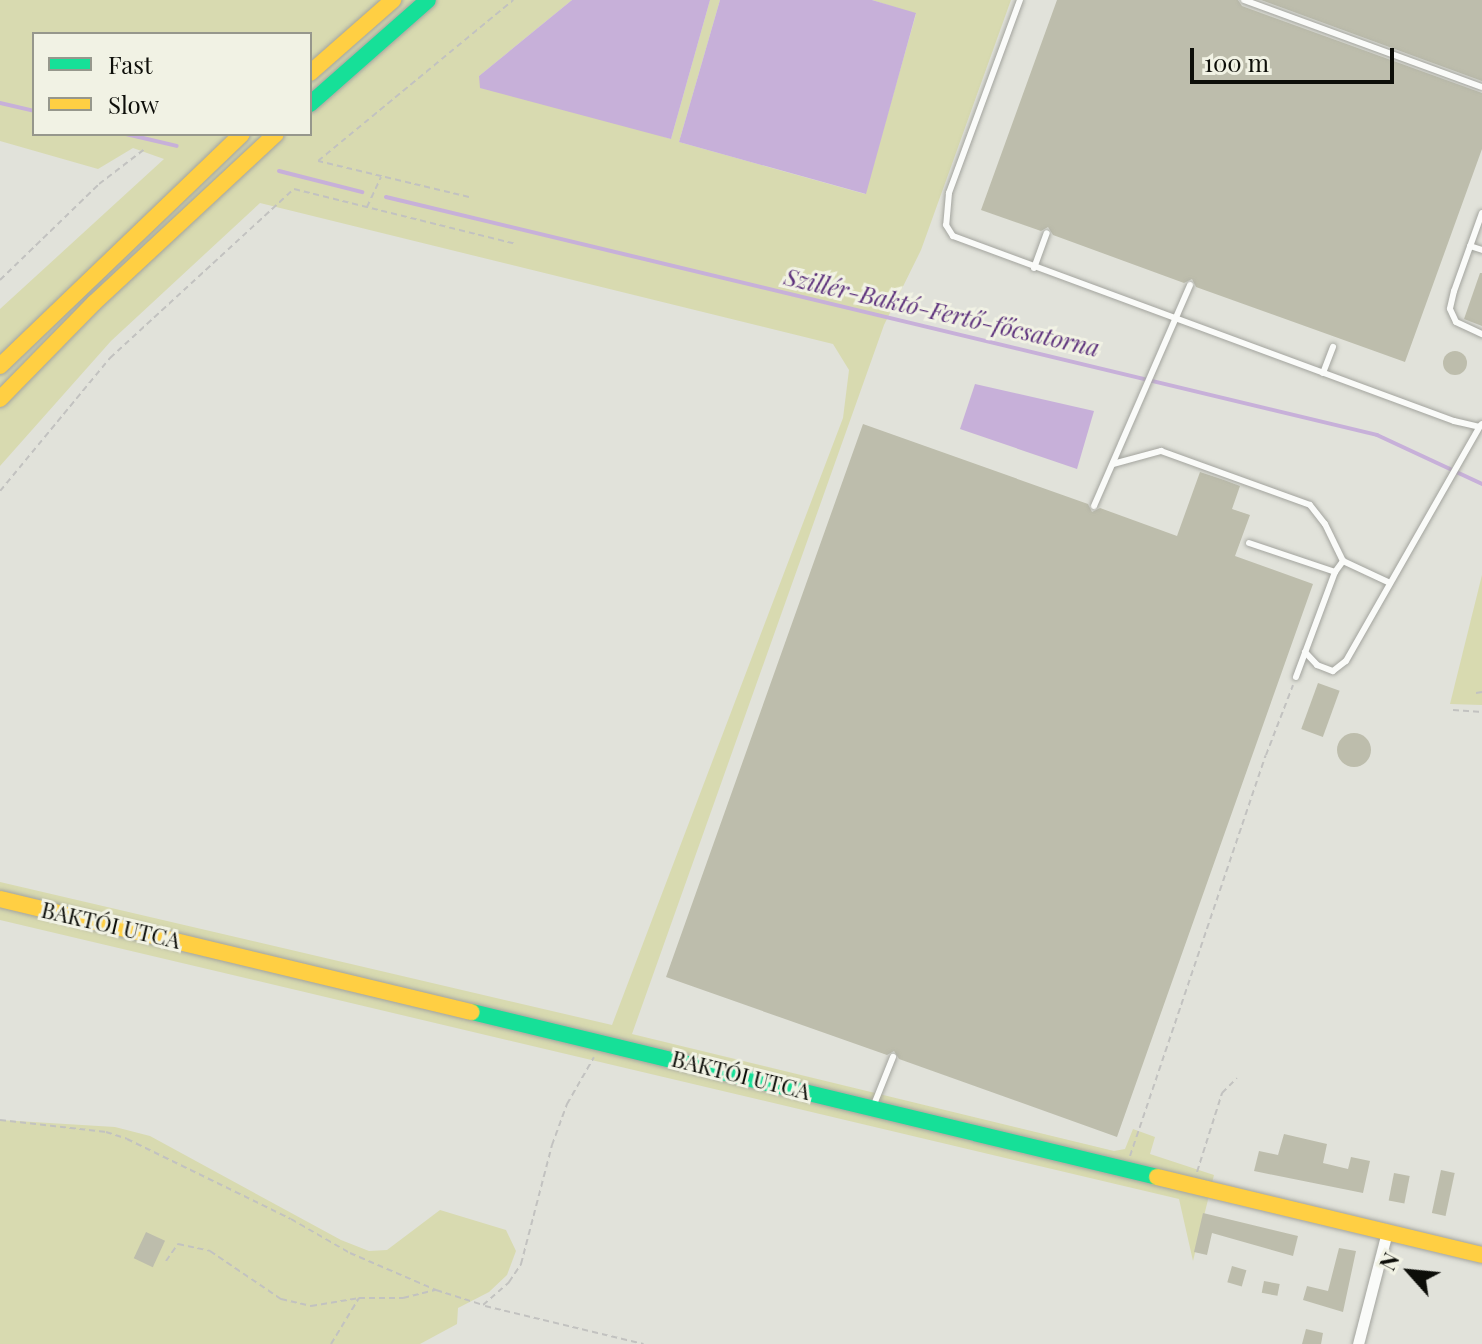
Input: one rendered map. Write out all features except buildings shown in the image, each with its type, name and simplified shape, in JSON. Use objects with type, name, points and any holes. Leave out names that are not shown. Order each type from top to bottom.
[{"type":"main road","points":[[312,71],[393,0]]},
{"type":"main road","points":[[312,102],[428,0]]},
{"type":"main road","points":[[0,366],[240,136]]},
{"type":"main road","points":[[0,399],[94,303],[274,136]]},
{"type":"main road","name":"BAKTÓI UTCA","points":[[0,899],[1482,1255]]},
{"type":"street","points":[[1358,1344],[1387,1232]]},
{"type":"lane","points":[[1020,0],[949,193],[948,231],[958,240],[1178,321],[1481,427],[1346,661],[1333,671],[1317,665],[1305,652]]},
{"type":"lane","points":[[1244,0],[1482,87]]},
{"type":"lane","points":[[1482,213],[1450,309],[1456,322],[1482,334]]},
{"type":"lane","points":[[1034,268],[1047,233]]},
{"type":"lane","points":[[1470,246],[1482,250]]},
{"type":"lane","points":[[1094,506],[1178,321],[1190,285]]},
{"type":"lane","points":[[1323,373],[1333,347]]},
{"type":"lane","points":[[1113,464],[1161,451],[1310,505],[1325,524],[1343,561],[1390,583]]},
{"type":"lane","points":[[1249,543],[1335,572]]},
{"type":"lane","points":[[1296,677],[1335,572],[1343,561]]},
{"type":"lane","points":[[873,1107],[893,1057]]},
{"type":"path","points":[[469,197],[318,161],[513,0]]},
{"type":"path","points":[[0,280],[99,184],[146,148]]},
{"type":"path","points":[[367,208],[381,176]]},
{"type":"path","points":[[0,491],[110,358],[294,189],[516,244]]},
{"type":"path","points":[[1126,1168],[1266,755],[1296,677]]},
{"type":"path","points":[[1476,693],[1482,692]]},
{"type":"path","points":[[1453,710],[1482,712]]},
{"type":"path","points":[[483,1305],[509,1282],[521,1264],[552,1145],[567,1104],[600,1041]]},
{"type":"path","points":[[1193,1185],[1222,1093],[1237,1078]]},
{"type":"path","points":[[0,1120],[106,1132],[127,1139],[291,1219],[350,1253],[436,1290],[483,1305],[643,1344]]},
{"type":"path","points":[[166,1261],[178,1244],[210,1251],[281,1299],[311,1306],[359,1298],[403,1298],[436,1290]]},
{"type":"path","points":[[331,1344],[359,1298]]},
{"type":"green space","points":[[0,0],[572,0],[479,76],[671,139],[710,0],[720,0],[679,142],[865,194],[916,14],[872,0],[1011,0],[921,250],[884,325],[632,1034],[1114,1151],[1125,1149],[1133,1129],[1155,1137],[1150,1154],[1214,1175],[1193,1261],[1179,1199],[0,920],[0,882],[612,1025],[843,418],[849,370],[833,344],[260,203],[111,341],[0,466],[0,309],[164,159],[133,148],[98,169],[0,141]]},
{"type":"green space","points":[[1482,575],[1482,705],[1450,704]]},
{"type":"green space","points":[[0,1120],[115,1127],[150,1136],[341,1240],[369,1251],[387,1250],[440,1210],[506,1230],[516,1251],[507,1275],[489,1292],[458,1308],[457,1324],[420,1344],[0,1344]]},
{"type":"shaded area","points":[[572,0],[710,0],[671,139],[480,88],[479,76]]},
{"type":"shaded area","points":[[720,0],[872,0],[916,13],[866,194],[679,142]]},
{"type":"shaded area","points":[[975,384],[1094,411],[1077,469],[960,429]]},
{"type":"waterway","name":"Szillér-Baktó-Fertő-főcsatorna","points":[[0,103],[32,111]]},
{"type":"waterway","name":"Szillér-Baktó-Fertő-főcsatorna","points":[[134,136],[177,146]]},
{"type":"waterway","name":"Szillér-Baktó-Fertő-főcsatorna","points":[[279,171],[362,192]]},
{"type":"waterway","name":"Szillér-Baktó-Fertő-főcsatorna","points":[[386,197],[1377,435],[1482,484]]},
{"type":"traffic: fast","points":[[312,102],[428,0]]},
{"type":"traffic: fast","points":[[472,1012],[1157,1177]]},
{"type":"traffic: slow","points":[[312,71],[393,0]]},
{"type":"traffic: slow","points":[[0,366],[240,136]]},
{"type":"traffic: slow","points":[[0,399],[94,303],[274,136]]},
{"type":"traffic: slow","points":[[0,899],[472,1012]]},
{"type":"traffic: slow","points":[[1157,1177],[1482,1255]]}]
